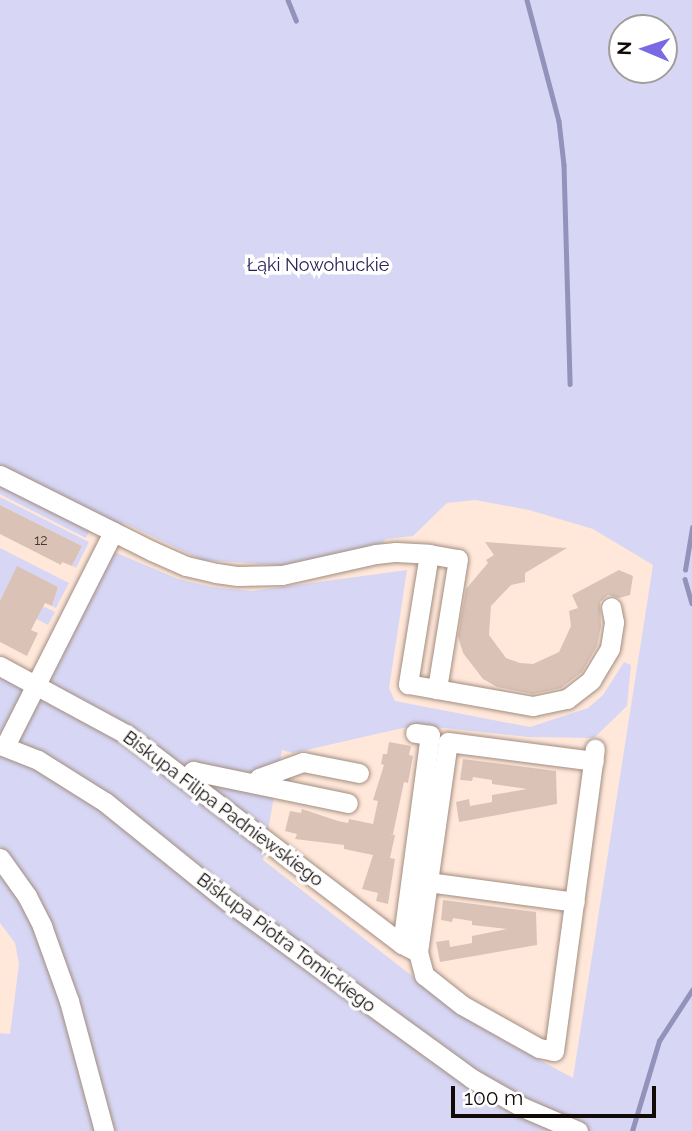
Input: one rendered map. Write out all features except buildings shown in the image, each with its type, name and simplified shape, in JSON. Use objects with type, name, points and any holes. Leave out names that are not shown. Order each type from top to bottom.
[{"type":"street","points":[[0,475],[186,566],[238,576],[282,575],[376,554],[420,553],[458,559],[437,689]]},
{"type":"street","points":[[3,746],[37,685],[113,532]]},
{"type":"street","points":[[420,553],[408,684],[533,706],[566,699],[591,680],[610,648],[614,622],[611,607]]},
{"type":"street","name":"Biskupa Filipa Padniewskiego","points":[[0,666],[126,734],[410,948]]},
{"type":"street","points":[[410,948],[428,882],[448,742],[594,755],[554,1051],[535,1046],[462,1006],[425,975],[410,948],[430,735],[415,733]]},
{"type":"street","name":"Biskupa Piotra Tomickiego","points":[[3,746],[65,775],[105,802],[229,902],[471,1078],[513,1103],[578,1131]]},
{"type":"street","points":[[258,784],[259,778],[303,762],[359,773]]},
{"type":"street","points":[[187,780],[193,771],[348,803]]},
{"type":"street","points":[[0,858],[27,896],[42,926],[69,1001],[104,1131]]},
{"type":"street","points":[[428,882],[575,902]]},
{"type":"green space","name":"Łąki Nowohuckie","points":[[0,0],[692,0],[692,1131],[109,1131],[38,896],[0,846],[0,677],[39,697],[112,551],[178,579],[212,587],[252,591],[407,570],[389,688],[395,701],[530,727],[588,708],[603,695],[624,662],[631,665],[627,706],[594,738],[528,737],[416,725],[293,753],[282,750],[263,860],[407,972],[499,1038],[573,1078],[653,565],[593,529],[529,510],[475,500],[447,503],[413,536],[386,539],[379,548],[294,566],[202,560],[122,522],[127,529],[0,467]]},
{"type":"green space","points":[[0,482],[91,528],[86,538],[0,494]]},
{"type":"green space","points":[[0,497],[89,542],[76,568],[72,566],[82,546],[0,505]]},
{"type":"green space","points":[[0,548],[69,583],[56,608],[52,606],[58,587],[17,567],[30,600],[55,612],[48,625],[0,600]]},
{"type":"green space","points":[[0,868],[38,935],[55,983],[97,1131],[0,1131],[0,1033],[10,1034],[19,964],[15,943],[0,923]]},
{"type":"waterway","points":[[288,0],[296,20]]},
{"type":"waterway","points":[[527,0],[559,121],[564,165],[570,384]]},
{"type":"waterway","points":[[685,570],[692,528]]},
{"type":"waterway","points":[[685,579],[692,603]]},
{"type":"waterway","points":[[632,1131],[659,1041],[692,990]]}]
